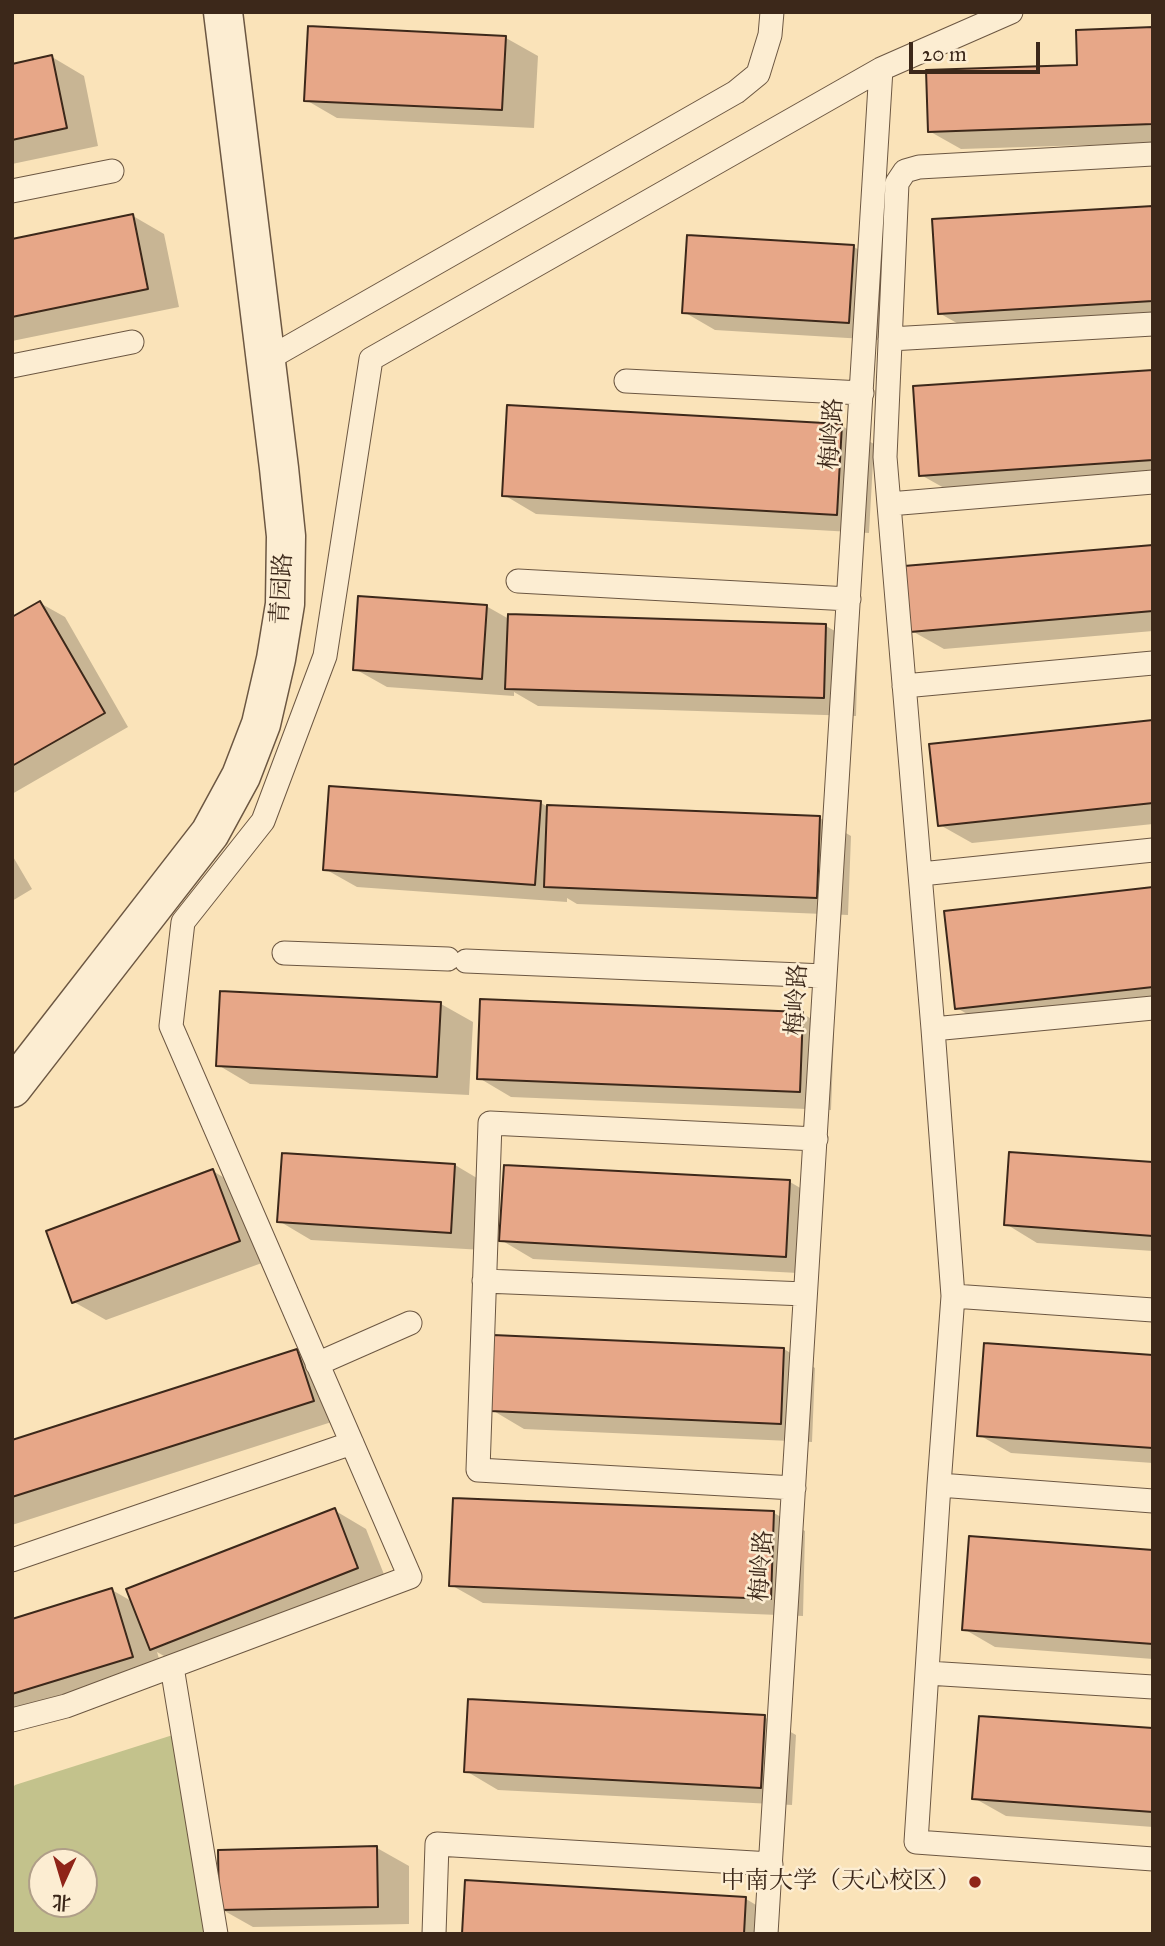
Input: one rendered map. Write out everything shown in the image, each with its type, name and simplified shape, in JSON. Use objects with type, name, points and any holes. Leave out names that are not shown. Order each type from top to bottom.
[{"type":"street","name":"青园路","points":[[12,1088],[210,833],[241,776],[261,724],[276,659],[285,604],[286,536],[223,12]]},
{"type":"lane","points":[[265,360],[736,92],[758,74],[770,35],[772,12]]},
{"type":"lane","points":[[12,1720],[66,1706],[410,1577],[171,1026],[183,922],[263,821],[325,656],[371,359],[881,69],[1011,12]]},
{"type":"lane","name":"梅岭路","points":[[766,1934],[881,69]]},
{"type":"lane","points":[[1153,155],[919,167],[905,172],[897,183],[885,457],[953,1296],[916,1842],[1153,1859]]},
{"type":"lane","points":[[12,191],[113,171]]},
{"type":"lane","points":[[890,339],[1153,324]]},
{"type":"lane","points":[[12,366],[132,342]]},
{"type":"lane","points":[[626,381],[862,393]]},
{"type":"lane","points":[[889,504],[1153,482]]},
{"type":"lane","points":[[518,581],[849,599]]},
{"type":"lane","points":[[905,686],[1153,663]]},
{"type":"lane","points":[[920,874],[1153,850]]},
{"type":"lane","points":[[284,953],[825,976]]},
{"type":"lane","points":[[933,1029],[1153,1007]]},
{"type":"lane","points":[[794,1488],[478,1470],[490,1123],[816,1139]]},
{"type":"lane","points":[[484,1281],[806,1294]]},
{"type":"lane","points":[[953,1296],[1153,1310]]},
{"type":"lane","points":[[317,1364],[410,1323]]},
{"type":"lane","points":[[12,1560],[352,1443]]},
{"type":"lane","points":[[939,1485],[1153,1501]]},
{"type":"lane","points":[[172,1667],[216,1934]]},
{"type":"lane","points":[[927,1673],[1153,1688]]},
{"type":"lane","points":[[434,1934],[437,1844],[771,1864]]},
{"type":"shaded area","points":[[176,1734],[208,1934],[12,1934],[12,1789],[15,1785]]},
{"type":"building","points":[[308,26],[506,36],[502,110],[304,101]]},
{"type":"building","points":[[1153,27],[1153,124],[928,132],[926,70],[1077,65],[1076,30]]},
{"type":"building","points":[[52,55],[67,128],[12,140],[12,64]]},
{"type":"building","points":[[1153,206],[1153,301],[938,314],[932,219]]},
{"type":"building","points":[[133,214],[148,289],[12,317],[12,239]]},
{"type":"building","points":[[687,235],[854,245],[849,323],[682,313]]},
{"type":"building","points":[[1153,370],[1153,460],[919,476],[913,386]]},
{"type":"building","points":[[507,405],[842,424],[837,515],[502,496]]},
{"type":"building","points":[[1153,545],[1153,611],[910,632],[904,566]]},
{"type":"building","points":[[358,596],[487,605],[482,679],[353,670]]},
{"type":"building","points":[[40,601],[105,713],[12,766],[12,617]]},
{"type":"building","points":[[508,614],[826,624],[824,698],[505,689]]},
{"type":"building","points":[[1153,720],[1153,803],[938,826],[929,744]]},
{"type":"building","points":[[329,786],[541,801],[535,885],[323,870]]},
{"type":"building","points":[[547,805],[820,816],[817,898],[544,887]]},
{"type":"building","points":[[1153,887],[1153,987],[955,1009],[944,911]]},
{"type":"building","points":[[220,991],[441,1002],[437,1077],[216,1066]]},
{"type":"building","points":[[480,999],[803,1012],[800,1092],[477,1079]]},
{"type":"building","points":[[1009,1152],[1153,1162],[1153,1236],[1004,1225]]},
{"type":"building","points":[[282,1153],[455,1164],[451,1233],[277,1222]]},
{"type":"building","points":[[504,1165],[790,1180],[786,1257],[499,1241]]},
{"type":"building","points":[[213,1169],[240,1241],[72,1303],[46,1231]]},
{"type":"building","points":[[493,1335],[784,1348],[781,1424],[490,1411]]},
{"type":"building","points":[[984,1343],[1153,1355],[1153,1448],[977,1436]]},
{"type":"building","points":[[297,1349],[314,1401],[12,1497],[12,1440]]},
{"type":"building","points":[[453,1498],[774,1511],[771,1599],[449,1586]]},
{"type":"building","points":[[335,1508],[358,1568],[150,1650],[126,1589]]},
{"type":"building","points":[[969,1536],[1153,1550],[1153,1644],[962,1630]]},
{"type":"building","points":[[112,1588],[133,1657],[12,1694],[12,1619]]},
{"type":"building","points":[[468,1699],[765,1715],[761,1788],[464,1772]]},
{"type":"building","points":[[979,1716],[1153,1728],[1153,1812],[972,1799]]},
{"type":"building","points":[[377,1846],[378,1907],[219,1910],[218,1850]]},
{"type":"building","points":[[465,1880],[746,1897],[744,1934],[462,1934]]},
{"type":"place","name":"中南大学（天心校区）","points":[[975,1882]]}]
